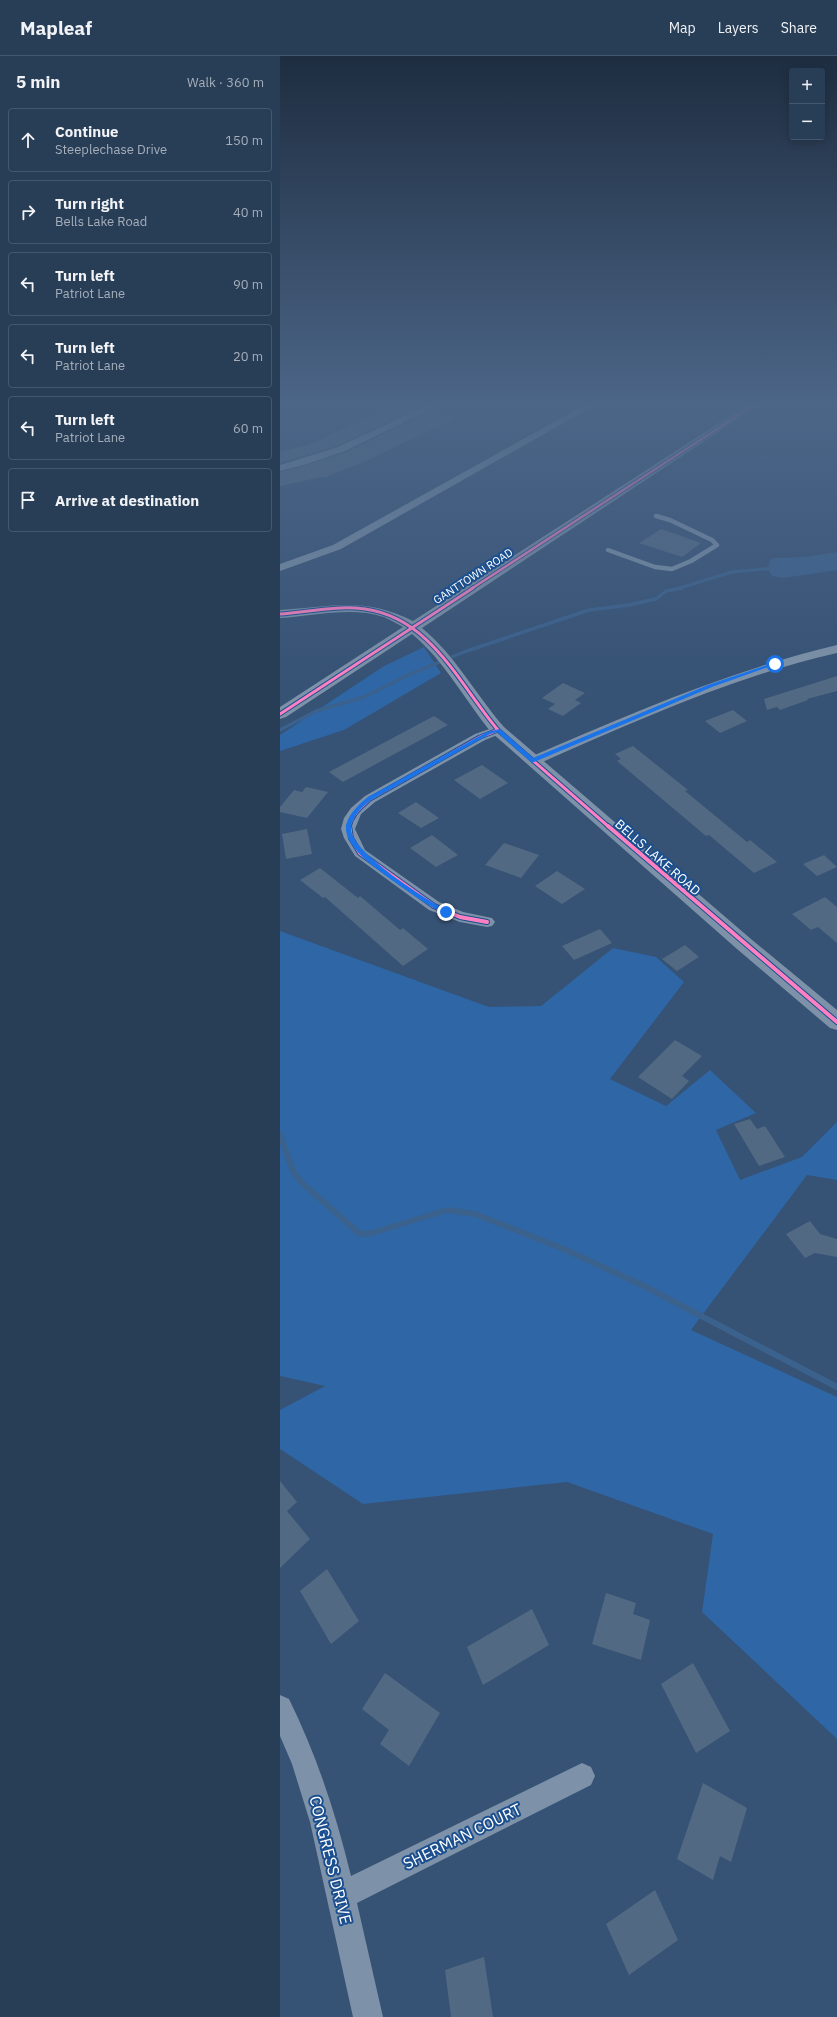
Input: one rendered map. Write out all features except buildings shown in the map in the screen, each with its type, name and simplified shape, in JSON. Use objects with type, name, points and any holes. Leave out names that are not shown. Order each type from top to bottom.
[{"type":"street","points":[[280,568],[331,550],[431,495]]},
{"type":"street","name":"GANTTOWN ROAD","points":[[280,714],[616,495]]},
{"type":"street","name":"BELLS LAKE ROAD","points":[[280,614],[366,608],[393,616],[413,626],[444,659],[479,709],[498,730],[744,944],[837,1022]]},
{"type":"street","points":[[532,761],[673,700],[731,678],[775,664],[837,648]]},
{"type":"street","points":[[487,922],[460,917],[434,906],[368,859],[355,845],[348,829],[356,811],[370,798],[480,737],[498,730]]},
{"type":"street","name":"CONGRESS DRIVE","points":[[280,1708],[290,1727],[316,1794],[342,1895],[368,2017]]},
{"type":"street","name":"SHERMAN COURT","points":[[342,1895],[582,1776]]},
{"type":"lane","points":[[608,550],[656,567],[672,569],[691,561],[717,545],[705,536],[656,516]]},
{"type":"shaded area","points":[[837,552],[837,570],[783,578],[772,576],[768,569],[770,560],[774,558],[805,557]]},
{"type":"shaded area","points":[[424,647],[441,673],[344,730],[280,751],[280,735],[384,666]]},
{"type":"shaded area","points":[[280,931],[489,1007],[541,1006],[613,948],[656,957],[684,982],[610,1079],[666,1106],[710,1070],[756,1113],[716,1130],[740,1180],[802,1157],[837,1122],[837,1180],[807,1175],[691,1330],[837,1397],[837,1739],[702,1612],[713,1534],[567,1482],[363,1504],[280,1449],[280,1410],[325,1386],[280,1376]]},
{"type":"waterway","points":[[676,589],[732,572],[774,568]]},
{"type":"waterway","points":[[280,730],[316,711],[364,697],[408,675],[464,652],[589,610],[629,605],[656,599],[666,591],[682,588]]},
{"type":"waterway","points":[[280,1135],[293,1171],[301,1182],[360,1234],[372,1233],[447,1210],[475,1214],[566,1250],[644,1286],[837,1387]]},
{"type":"cycle path","points":[[280,714],[617,495]]},
{"type":"cycle path","points":[[280,614],[354,608],[389,614],[409,624],[442,656],[483,713],[498,730],[744,944],[837,1022]]},
{"type":"cycle path","points":[[487,922],[460,917],[434,906],[360,853],[351,838],[348,829],[351,818],[356,811],[370,799],[480,737],[498,730]]},
{"type":"route","points":[[446,912],[434,906],[368,859],[355,845],[348,829],[356,811],[370,798],[488,733],[498,730],[532,761],[673,700],[731,678],[775,664]]}]
